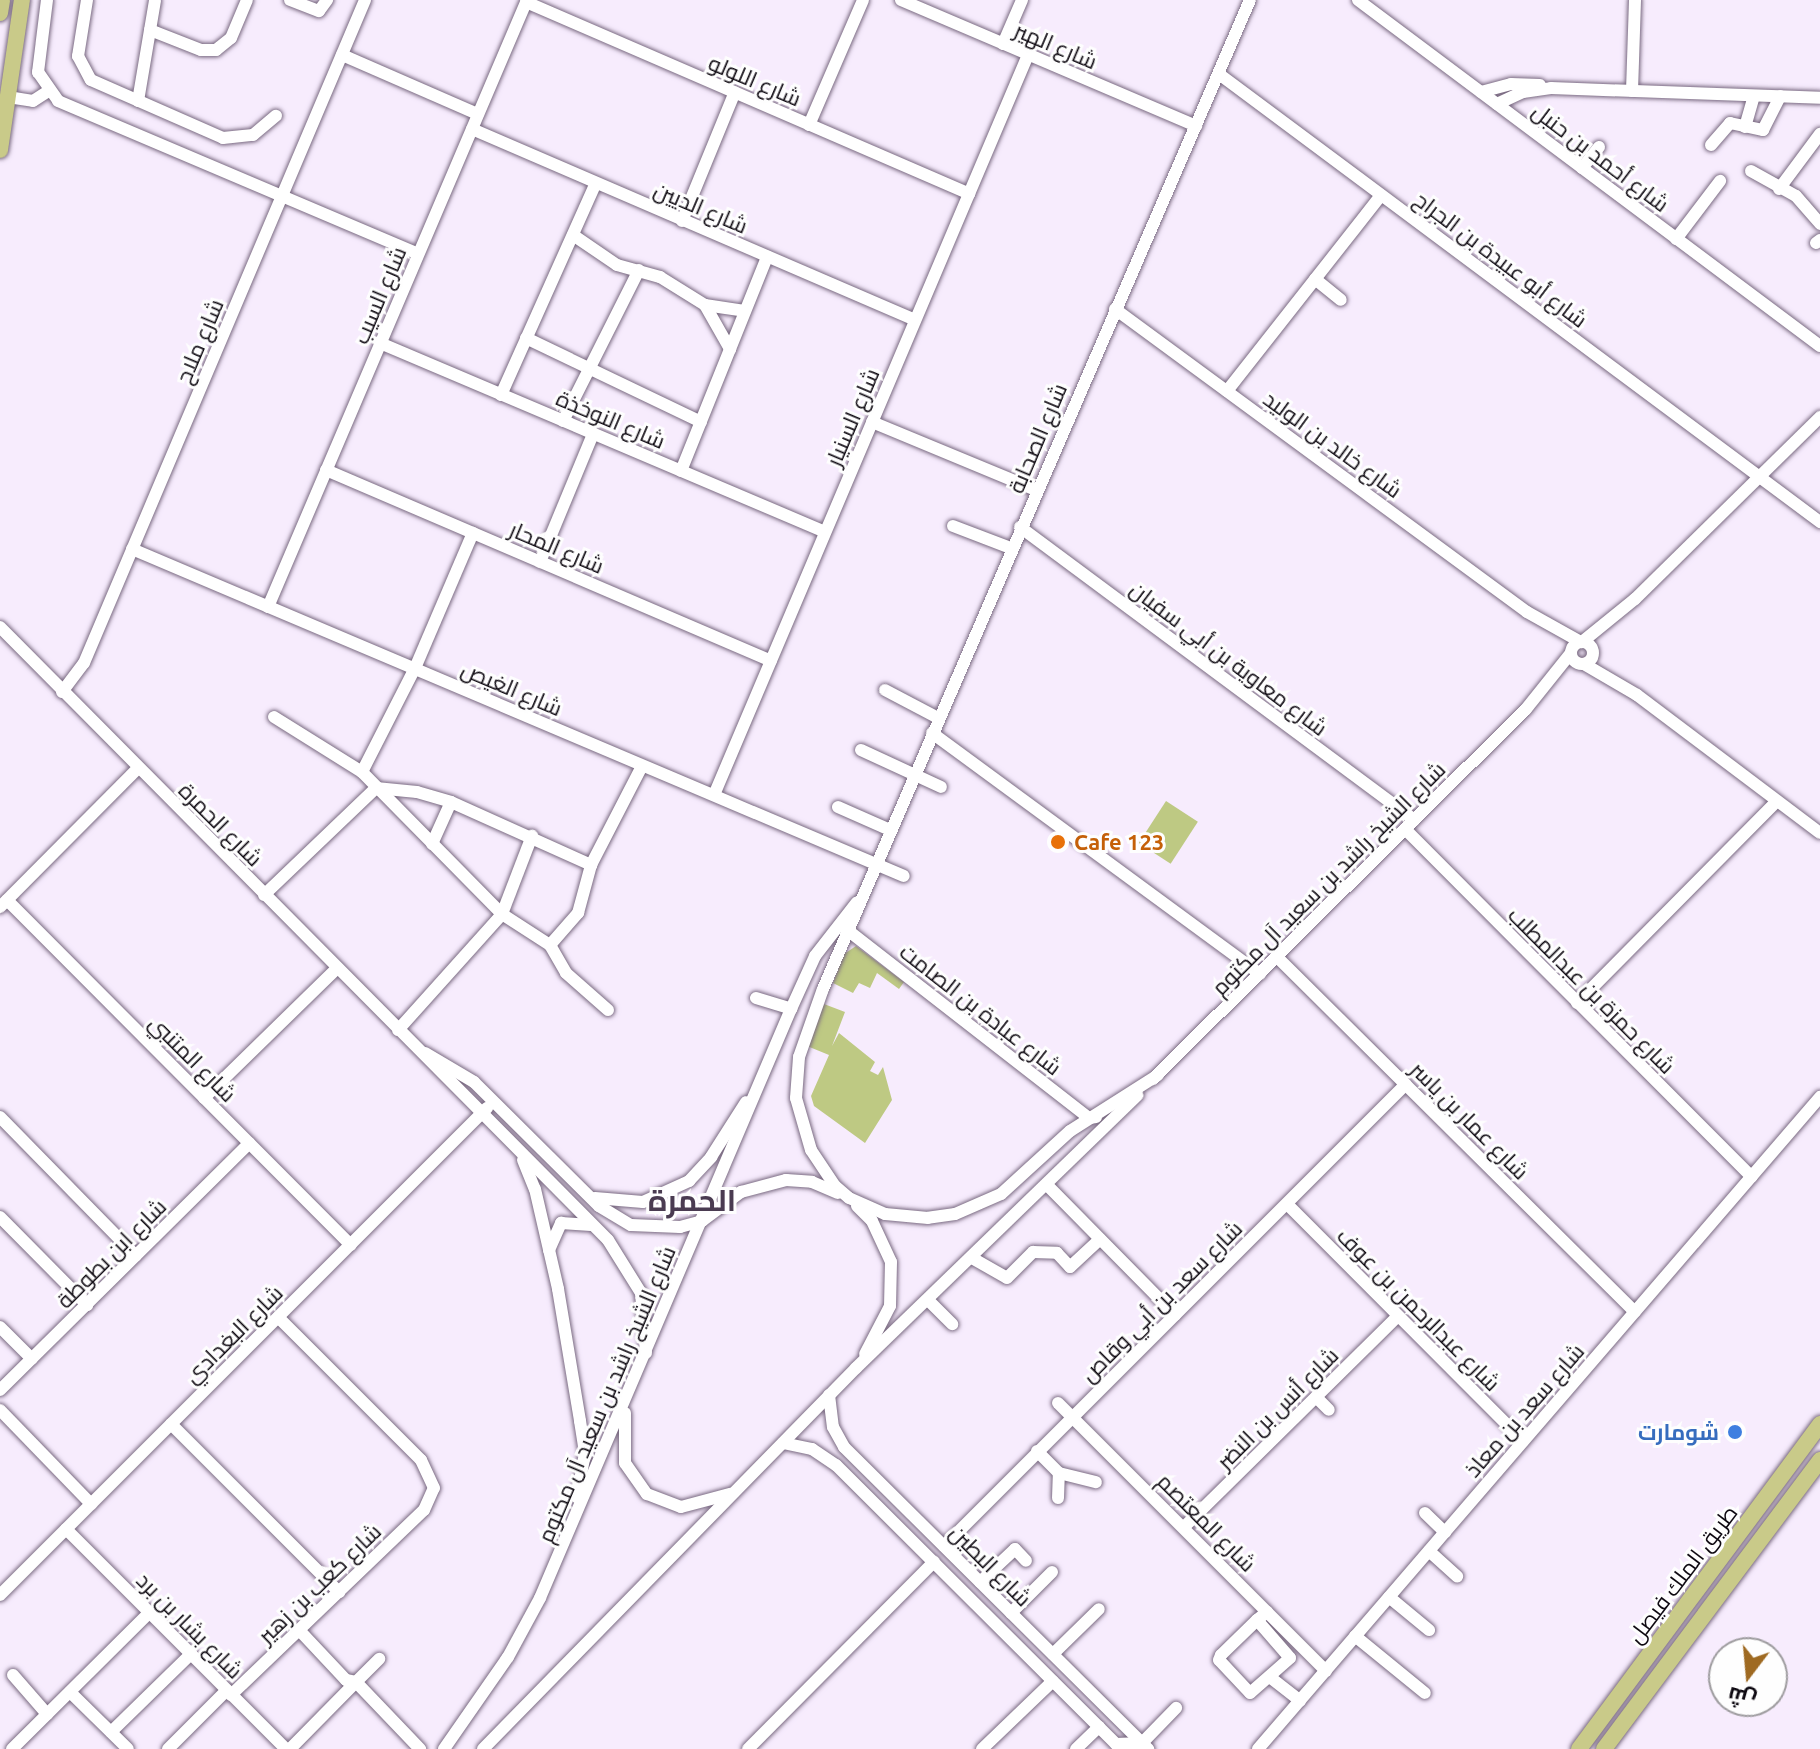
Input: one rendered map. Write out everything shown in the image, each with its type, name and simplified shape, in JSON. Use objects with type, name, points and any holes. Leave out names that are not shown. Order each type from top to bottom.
[{"type":"main road","points":[[0,13],[2,0]]},
{"type":"main road","points":[[0,150],[22,0]]},
{"type":"main road","name":"طريق الملك فيصل","points":[[1579,1749],[1820,1424]]},
{"type":"main road","name":"طريق الملك فيصل","points":[[1604,1749],[1820,1460]]},
{"type":"street","points":[[47,0],[38,65],[47,92],[65,104],[418,254]]},
{"type":"street","points":[[87,0],[80,67],[91,80],[223,138],[253,135],[276,116]]},
{"type":"street","points":[[138,101],[155,0]]},
{"type":"street","points":[[150,30],[201,50],[216,50],[231,38],[247,0]]},
{"type":"street","points":[[290,0],[319,11],[327,0]]},
{"type":"street","name":"شارع ملاح","points":[[62,692],[81,670],[365,0]]},
{"type":"street","points":[[809,125],[863,0]]},
{"type":"street","name":"شارع الهير","points":[[901,0],[1196,126]]},
{"type":"street","points":[[1003,44],[1022,0]]},
{"type":"street","name":"شارع الصحابة","points":[[864,893],[1250,0]]},
{"type":"street","name":"شارع أحمد بن حنبل","points":[[1358,0],[1820,346]]},
{"type":"street","points":[[1632,91],[1635,0]]},
{"type":"street","name":"شارع اللولو","points":[[526,1],[969,194]]},
{"type":"street","name":"شارع السيب","points":[[268,607],[526,1]]},
{"type":"street","points":[[342,55],[478,114]]},
{"type":"street","name":"شارع السنيار","points":[[714,795],[1028,55]]},
{"type":"street","name":"شارع أبو عبيدة بن الجراح","points":[[1219,74],[1820,522]]},
{"type":"street","points":[[1481,92],[1511,84],[1820,98]]},
{"type":"street","points":[[1497,104],[1523,92],[1551,88]]},
{"type":"street","points":[[8,97],[33,101],[47,92]]},
{"type":"street","points":[[682,221],[735,92]]},
{"type":"street","points":[[1518,120],[1523,92]]},
{"type":"street","points":[[1745,127],[1754,96]]},
{"type":"street","points":[[1711,145],[1730,123],[1763,130],[1780,96]]},
{"type":"street","name":"شارع الديين","points":[[472,129],[915,320]]},
{"type":"street","points":[[1779,189],[1820,134]]},
{"type":"street","points":[[1582,168],[1599,147]]},
{"type":"street","points":[[1751,171],[1796,196],[1820,224]]},
{"type":"street","points":[[1676,239],[1720,181]]},
{"type":"street","points":[[501,395],[596,183]]},
{"type":"street","points":[[1227,391],[1381,195]]},
{"type":"street","points":[[573,235],[599,256],[639,270],[705,305],[745,311]]},
{"type":"street","points":[[681,471],[767,257]]},
{"type":"street","points":[[1724,274],[1733,262]]},
{"type":"street","points":[[563,421],[639,270]]},
{"type":"street","points":[[1315,279],[1341,300]]},
{"type":"street","points":[[705,305],[730,349]]},
{"type":"street","name":"شارع خالد بن الوليد","points":[[1115,309],[1527,612],[1570,653],[1588,659]]},
{"type":"street","points":[[526,338],[701,422]]},
{"type":"street","name":"شارع النوخذة","points":[[380,343],[825,532]]},
{"type":"street","name":"شارع الشيخ راشد بن سعيد آل مكتوم","points":[[1526,709],[1581,642],[1635,599],[1820,417]]},
{"type":"street","points":[[872,422],[1036,490]]},
{"type":"street","points":[[540,562],[593,434]]},
{"type":"street","name":"شارع المحار","points":[[326,470],[771,661]]},
{"type":"street","points":[[953,526],[1011,548]]},
{"type":"street","name":"شارع معاوية بن أبي سفيان","points":[[1020,527],[1410,825]]},
{"type":"street","points":[[362,772],[415,668],[473,533]]},
{"type":"street","name":"شارع الغيص","points":[[132,549],[904,876]]},
{"type":"street","name":"شارع الشيخ راشد بن سعيد آل مكتوم","points":[[483,1749],[856,1368],[1048,1186],[1526,709],[1588,659],[1635,599]]},
{"type":"street","name":"شارع خالد بن الوليد","points":[[1527,612],[1581,642],[1588,659]]},
{"type":"street","name":"شارع الحمرة","points":[[0,627],[621,1255],[637,1284],[646,1353]]},
{"type":"street","points":[[1588,659],[1820,833]]},
{"type":"street","points":[[885,690],[938,718]]},
{"type":"street","points":[[274,717],[362,772],[502,914],[550,945],[566,973],[608,1010]]},
{"type":"street","points":[[932,733],[1260,974]]},
{"type":"street","points":[[861,750],[941,787]]},
{"type":"street","points":[[550,945],[578,913],[591,865],[642,766]]},
{"type":"street","points":[[4,903],[138,768]]},
{"type":"street","points":[[264,895],[376,788],[417,792],[451,802],[591,865]]},
{"type":"street","points":[[1577,1003],[1777,801]]},
{"type":"street","points":[[432,844],[451,802]]},
{"type":"street","points":[[838,807],[890,830]]},
{"type":"street","name":"شارع حمزة بن عبدالمطلب","points":[[1410,825],[1577,1003],[1752,1177]]},
{"type":"street","points":[[398,1030],[502,914],[532,836]]},
{"type":"street","name":"شارع الشيخ راشد بن سعيد آل مكتوم","points":[[864,893],[806,1036],[796,1077],[800,1124],[811,1150],[828,1178],[849,1198],[905,1218],[955,1214],[1001,1194],[1089,1118],[1158,1075]]},
{"type":"street","name":"شارع الشيخ راشد بن سعيد آل مكتوم","points":[[444,1749],[508,1657],[566,1540],[815,956],[864,893]]},
{"type":"street","name":"شارع المتنبي","points":[[4,903],[351,1245]]},
{"type":"street","name":"شارع عبادة بن الصامت","points":[[850,932],[1089,1118],[1101,1119],[1101,1132]]},
{"type":"street","name":"شارع عمار بن ياسر","points":[[1277,957],[1635,1312]]},
{"type":"street","points":[[204,1098],[337,968]]},
{"type":"street","points":[[756,998],[791,1009]]},
{"type":"street","name":"شارع الحمرة","points":[[415,1047],[462,1073],[495,1100],[586,1194],[631,1225],[680,1227],[702,1221]]},
{"type":"street","points":[[586,1194],[622,1204],[643,1202],[689,1181],[711,1157],[764,1072]]},
{"type":"street","name":"شارع سعد بن أبي وقاص","points":[[944,1546],[1406,1084]]},
{"type":"street","name":"شارع سعد بن معاذ","points":[[1258,1749],[1820,1097]]},
{"type":"street","name":"شارع البغدادي","points":[[0,1595],[495,1100]]},
{"type":"street","points":[[0,1117],[136,1256]]},
{"type":"street","name":"شارع ابن بطوطة","points":[[0,1390],[250,1143]]},
{"type":"street","points":[[516,1146],[535,1189],[585,1453],[566,1540]]},
{"type":"street","points":[[702,1221],[741,1192],[786,1180],[812,1182],[849,1198],[884,1240],[892,1285],[885,1317],[856,1368]]},
{"type":"street","points":[[1048,1186],[1175,1315]]},
{"type":"street","name":"شارع عبدالرحمن بن عوف","points":[[1288,1205],[1523,1441]]},
{"type":"street","points":[[0,1217],[87,1305]]},
{"type":"street","points":[[548,1253],[561,1223],[594,1226]]},
{"type":"street","points":[[972,1258],[1007,1278],[1033,1252],[1057,1253],[1070,1267],[1100,1239]]},
{"type":"street","points":[[929,1301],[952,1324]]},
{"type":"street","name":"شارع كعب بن زهير","points":[[168,1749],[300,1631],[432,1498],[434,1488],[421,1460],[278,1317]]},
{"type":"street","name":"شارع أنس بن النضر","points":[[1184,1527],[1397,1317]]},
{"type":"street","points":[[0,1327],[32,1359]]},
{"type":"street","points":[[628,1394],[623,1426],[625,1463],[647,1494],[662,1504],[697,1507],[733,1493]]},
{"type":"street","name":"شارع البطين","points":[[829,1395],[833,1427],[844,1447],[1145,1746]]},
{"type":"street","points":[[1316,1397],[1329,1410]]},
{"type":"street","name":"شارع المعتصم","points":[[1058,1403],[1184,1527],[1262,1616],[1326,1671]]},
{"type":"street","points":[[0,1410],[91,1504]]},
{"type":"street","points":[[171,1424],[339,1592]]},
{"type":"street","name":"شارع البطين","points":[[783,1443],[829,1459],[1119,1747]]},
{"type":"street","points":[[1037,1451],[1059,1473],[1098,1479]]},
{"type":"street","points":[[1058,1498],[1059,1473]]},
{"type":"street","points":[[1425,1513],[1445,1532]]},
{"type":"street","name":"شارع بشار بن برد","points":[[66,1529],[288,1749]]},
{"type":"street","points":[[980,1582],[1015,1549],[1026,1561]]},
{"type":"street","points":[[1429,1551],[1457,1576]]},
{"type":"street","points":[[754,1747],[934,1562]]},
{"type":"street","points":[[1011,1613],[1052,1572]]},
{"type":"street","points":[[1389,1597],[1429,1630]]},
{"type":"street","points":[[1053,1654],[1099,1609]]},
{"type":"street","points":[[12,1749],[149,1613]]},
{"type":"street","points":[[1262,1616],[1290,1653],[1271,1678],[1250,1693],[1219,1660],[1262,1616]]},
{"type":"street","points":[[300,1631],[346,1680],[356,1682],[420,1749]]},
{"type":"street","points":[[1355,1636],[1425,1693]]},
{"type":"street","points":[[111,1732],[191,1654]]},
{"type":"street","points":[[288,1749],[379,1659]]},
{"type":"street","points":[[13,1675],[47,1714]]},
{"type":"street","points":[[1271,1678],[1300,1701]]},
{"type":"street","points":[[982,1749],[1053,1681]]},
{"type":"street","points":[[70,1692],[128,1749]]},
{"type":"street","points":[[1119,1747],[1145,1746],[1176,1708]]},
{"type":"street","points":[[1076,1749],[1099,1727]]},
{"type":"street","points":[[265,1749],[275,1738]]},
{"type":"green space","points":[[1166,801],[1198,822],[1171,864],[1139,843]]},
{"type":"green space","points":[[856,946],[904,982],[899,989],[877,973],[870,988],[859,983],[853,993],[833,983],[844,954]]},
{"type":"green space","points":[[824,1004],[845,1012],[832,1046],[839,1033],[875,1062],[870,1071],[878,1075],[883,1067],[892,1100],[865,1143],[814,1106],[811,1096],[829,1055],[807,1046]]},
{"type":"place","name":"Cafe 123","points":[[1058,842]]},
{"type":"place","name":"شومارت","points":[[1735,1432]]},
{"type":"district","name":"الحمرة","points":[[692,1200]]}]
